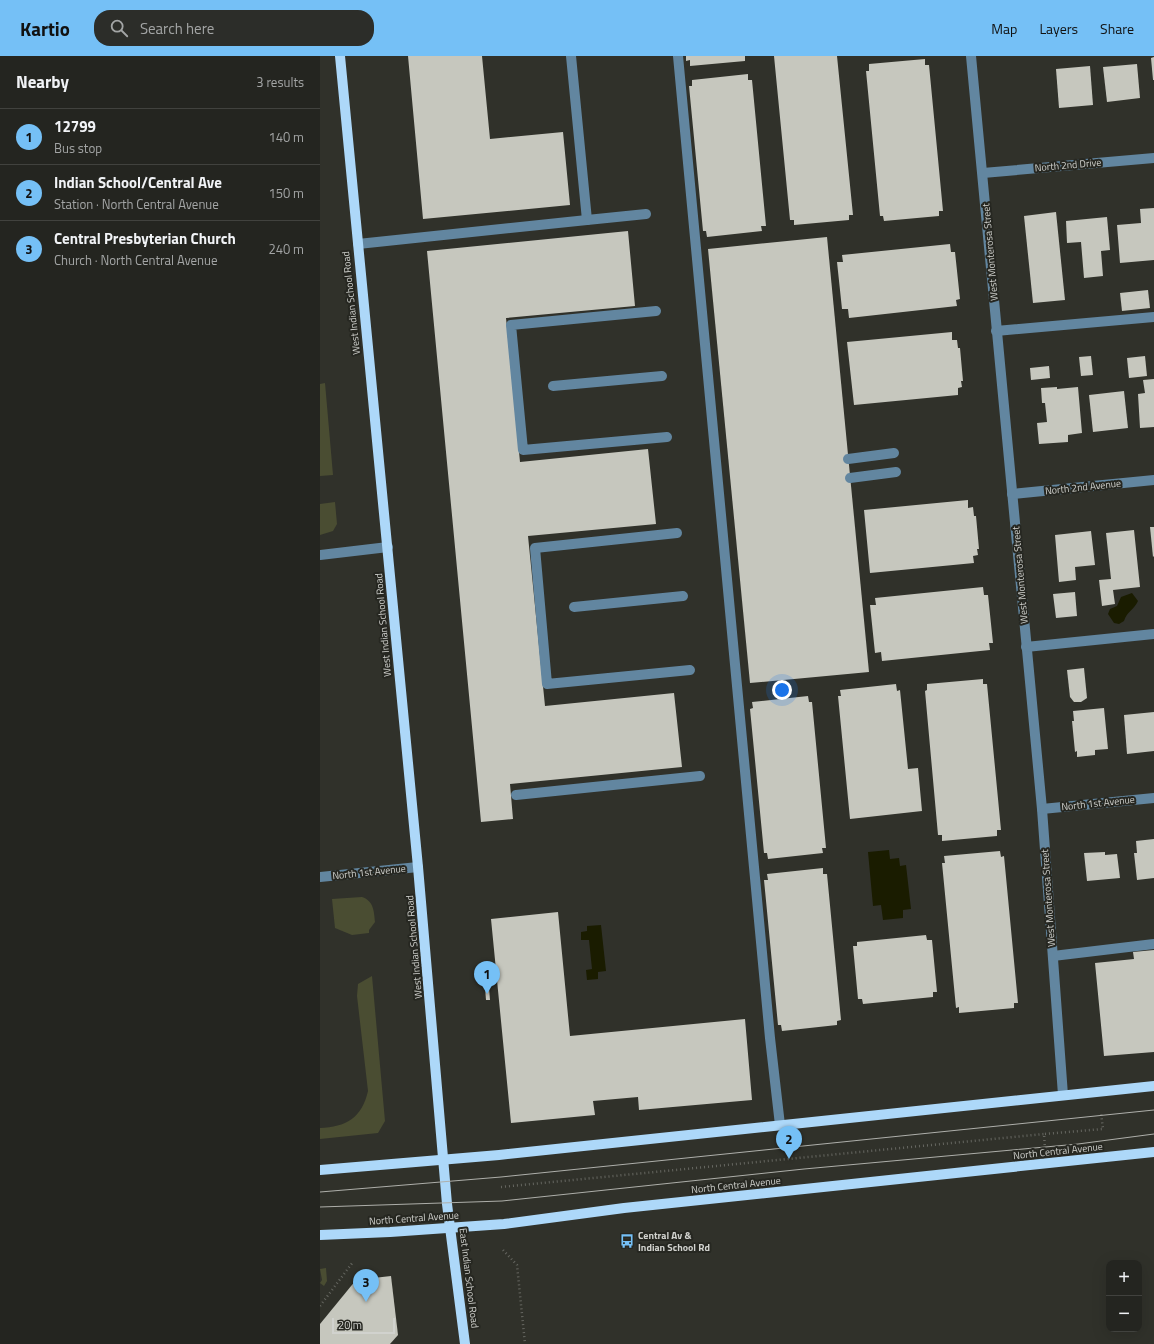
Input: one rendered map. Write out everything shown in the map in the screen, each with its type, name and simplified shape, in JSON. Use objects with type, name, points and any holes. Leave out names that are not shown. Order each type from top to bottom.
[{"type":"main road","name":"West Indian School Road","points":[[340,56],[388,547],[447,1192]]},
{"type":"main road","points":[[320,1170],[445,1159],[1154,1086]]},
{"type":"main road","name":"North Central Avenue","points":[[320,1235],[504,1224],[624,1208],[1154,1152]]},
{"type":"main road","name":"East Indian School Road","points":[[447,1192],[450,1228],[465,1344]]},
{"type":"street","points":[[571,56],[587,220]]},
{"type":"street","points":[[678,56],[770,1038],[780,1125]]},
{"type":"street","name":"West Monterosa Street","points":[[971,56],[1042,809],[1063,1095]]},
{"type":"street","name":"North 2nd Drive","points":[[982,173],[1154,158]]},
{"type":"street","points":[[358,244],[646,214]]},
{"type":"street","points":[[656,311],[511,325],[523,450],[667,436]]},
{"type":"street","points":[[996,331],[1154,317]]},
{"type":"street","points":[[552,386],[662,376]]},
{"type":"street","points":[[848,459],[894,453]]},
{"type":"street","points":[[850,478],[896,472]]},
{"type":"street","name":"North 2nd Avenue","points":[[1012,494],[1154,480]]},
{"type":"street","points":[[677,533],[535,548],[547,684],[690,670]]},
{"type":"street","points":[[320,555],[388,547]]},
{"type":"street","points":[[574,607],[683,596]]},
{"type":"street","points":[[1026,647],[1154,634]]},
{"type":"street","points":[[516,795],[700,776]]},
{"type":"street","name":"North 1st Avenue","points":[[1042,809],[1154,798]]},
{"type":"street","name":"North 1st Avenue","points":[[320,878],[418,867]]},
{"type":"street","points":[[1053,956],[1154,944]]},
{"type":"path","points":[[501,1187],[1103,1129],[1101,1113]]},
{"type":"path","points":[[1044,1134],[1046,1153]]},
{"type":"path","points":[[503,1250],[517,1265],[525,1344]]},
{"type":"path","points":[[320,1306],[353,1262]]},
{"type":"shaded area","points":[[325,383],[333,475],[320,476],[320,384]]},
{"type":"shaded area","points":[[335,502],[337,524],[333,531],[320,535],[320,504]]},
{"type":"shaded area","points":[[1132,593],[1138,601],[1124,621],[1119,624],[1114,623],[1108,614],[1110,609],[1117,606],[1121,597]]},
{"type":"shaded area","points":[[889,850],[890,859],[899,858],[900,866],[906,865],[911,909],[903,910],[903,918],[883,920],[881,905],[873,906],[868,852]]},
{"type":"shaded area","points":[[362,897],[369,901],[374,911],[375,922],[369,930],[369,933],[352,935],[335,928],[332,899]]},
{"type":"shaded area","points":[[601,925],[606,971],[598,972],[598,979],[587,980],[586,970],[592,969],[589,940],[581,940],[581,932],[587,931],[587,926]]},
{"type":"shaded area","points":[[372,976],[385,1121],[378,1133],[320,1139],[320,1128],[338,1126],[352,1119],[357,1114],[362,1108],[368,1091],[357,996],[358,984]]},
{"type":"shaded area","points":[[326,1268],[327,1281],[324,1286],[320,1283],[322,1280],[320,1269]]},
{"type":"building","points":[[408,56],[482,56],[490,139],[563,132],[570,205],[423,219]]},
{"type":"building","points":[[686,56],[745,56],[745,61],[690,66],[690,60],[686,61]]},
{"type":"building","points":[[774,56],[837,56],[853,215],[849,215],[849,220],[794,225],[794,220],[790,220]]},
{"type":"building","points":[[1154,57],[1154,80],[1153,80],[1151,58]]},
{"type":"building","points":[[925,59],[925,65],[929,65],[943,211],[939,211],[939,216],[884,221],[883,216],[880,216],[866,71],[869,71],[869,64]]},
{"type":"building","points":[[1137,64],[1140,98],[1107,102],[1103,67]]},
{"type":"building","points":[[1090,66],[1093,105],[1059,108],[1056,69]]},
{"type":"building","points":[[748,74],[748,80],[752,80],[766,226],[761,226],[762,231],[707,237],[706,231],[703,231],[689,86],[692,86],[692,80]]},
{"type":"building","points":[[1154,208],[1154,260],[1120,263],[1117,225],[1141,223],[1140,209]]},
{"type":"building","points":[[1056,212],[1065,300],[1033,303],[1024,216]]},
{"type":"building","points":[[1107,217],[1110,250],[1101,251],[1103,276],[1084,278],[1081,242],[1067,243],[1066,221]]},
{"type":"building","points":[[628,231],[635,306],[506,318],[520,462],[648,449],[656,524],[528,536],[545,706],[674,693],[682,767],[510,784],[513,819],[481,822],[427,251]]},
{"type":"building","points":[[827,237],[869,672],[750,683],[708,249]]},
{"type":"building","points":[[950,244],[951,252],[955,252],[960,299],[956,300],[957,306],[849,318],[848,309],[842,309],[837,262],[843,262],[842,255]]},
{"type":"building","points":[[1148,290],[1150,308],[1122,311],[1120,293]]},
{"type":"building","points":[[952,332],[952,340],[957,340],[958,348],[960,348],[963,381],[961,381],[962,387],[958,388],[958,395],[854,405],[847,342]]},
{"type":"building","points":[[1091,356],[1093,375],[1081,376],[1079,357]]},
{"type":"building","points":[[1145,356],[1147,376],[1129,378],[1127,358]]},
{"type":"building","points":[[1049,366],[1050,378],[1031,380],[1030,368]]},
{"type":"building","points":[[1154,379],[1154,427],[1140,428],[1138,394],[1145,393],[1143,380]]},
{"type":"building","points":[[1057,387],[1057,389],[1078,387],[1082,433],[1068,435],[1068,442],[1039,444],[1037,423],[1047,422],[1045,403],[1042,403],[1041,388]]},
{"type":"building","points":[[1124,391],[1128,428],[1093,432],[1089,395]]},
{"type":"building","points":[[968,500],[968,508],[973,507],[974,516],[976,516],[979,549],[977,549],[978,555],[973,556],[974,563],[870,573],[864,510]]},
{"type":"building","points":[[1150,527],[1154,527],[1153,557]]},
{"type":"building","points":[[1134,530],[1140,587],[1113,590],[1115,604],[1102,606],[1099,580],[1111,579],[1106,533]]},
{"type":"building","points":[[1091,531],[1095,565],[1075,567],[1076,580],[1059,582],[1055,535]]},
{"type":"building","points":[[983,587],[984,595],[988,595],[993,643],[989,643],[990,650],[882,661],[881,652],[875,653],[870,605],[876,605],[875,598]]},
{"type":"building","points":[[1075,592],[1077,616],[1056,618],[1053,594]]},
{"type":"building","points":[[1084,668],[1087,698],[1081,702],[1074,702],[1070,697],[1067,670]]},
{"type":"building","points":[[983,679],[983,684],[987,684],[1001,830],[997,830],[997,836],[942,841],[942,835],[938,835],[925,691],[927,690],[927,684]]},
{"type":"building","points":[[896,684],[897,691],[900,690],[908,769],[918,768],[922,811],[850,819],[838,696],[841,696],[840,690]]},
{"type":"building","points":[[808,696],[809,702],[812,702],[826,848],[822,848],[823,853],[768,859],[767,853],[764,853],[750,709],[753,708],[752,702]]},
{"type":"building","points":[[1104,708],[1108,749],[1095,750],[1095,755],[1077,757],[1077,751],[1075,752],[1072,721],[1074,721],[1073,711]]},
{"type":"building","points":[[1154,712],[1154,751],[1127,754],[1124,715]]},
{"type":"building","points":[[1154,839],[1154,878],[1137,880],[1134,853],[1137,853],[1136,841]]},
{"type":"building","points":[[1000,851],[1001,857],[1004,856],[1018,1003],[1014,1003],[1014,1008],[959,1013],[959,1007],[956,1008],[942,863],[945,863],[944,856]]},
{"type":"building","points":[[1105,852],[1105,855],[1117,854],[1120,878],[1087,881],[1084,853]]},
{"type":"building","points":[[823,868],[823,874],[827,874],[841,1020],[837,1021],[837,1025],[782,1031],[781,1025],[778,1025],[764,880],[768,880],[767,874]]},
{"type":"building","points":[[558,912],[570,1036],[745,1019],[752,1100],[639,1110],[638,1097],[593,1101],[595,1115],[511,1123],[491,919]]},
{"type":"building","points":[[926,935],[927,940],[932,940],[937,992],[933,992],[933,997],[863,1004],[862,999],[858,999],[853,946],[857,946],[857,942]]},
{"type":"building","points":[[1154,950],[1154,1052],[1104,1056],[1095,963],[1134,959],[1133,952]]},
{"type":"building","points":[[485,988],[489,988],[490,1000],[486,1000]]},
{"type":"building","points":[[391,1276],[398,1335],[390,1344],[320,1344],[320,1324],[356,1280]]},
{"type":"tram line","points":[[320,1192],[501,1177],[1154,1110]]},
{"type":"tram line","points":[[320,1207],[502,1201],[804,1169],[1078,1144],[1154,1134]]},
{"type":"place","name":"12799","points":[[487,994]]},
{"type":"place","name":"Indian School/Central Ave","points":[[789,1159]]},
{"type":"place","name":"Central Av & Indian School Rd","points":[[627,1241]]},
{"type":"place","name":"Central Presbyterian Church","points":[[366,1302]]}]
